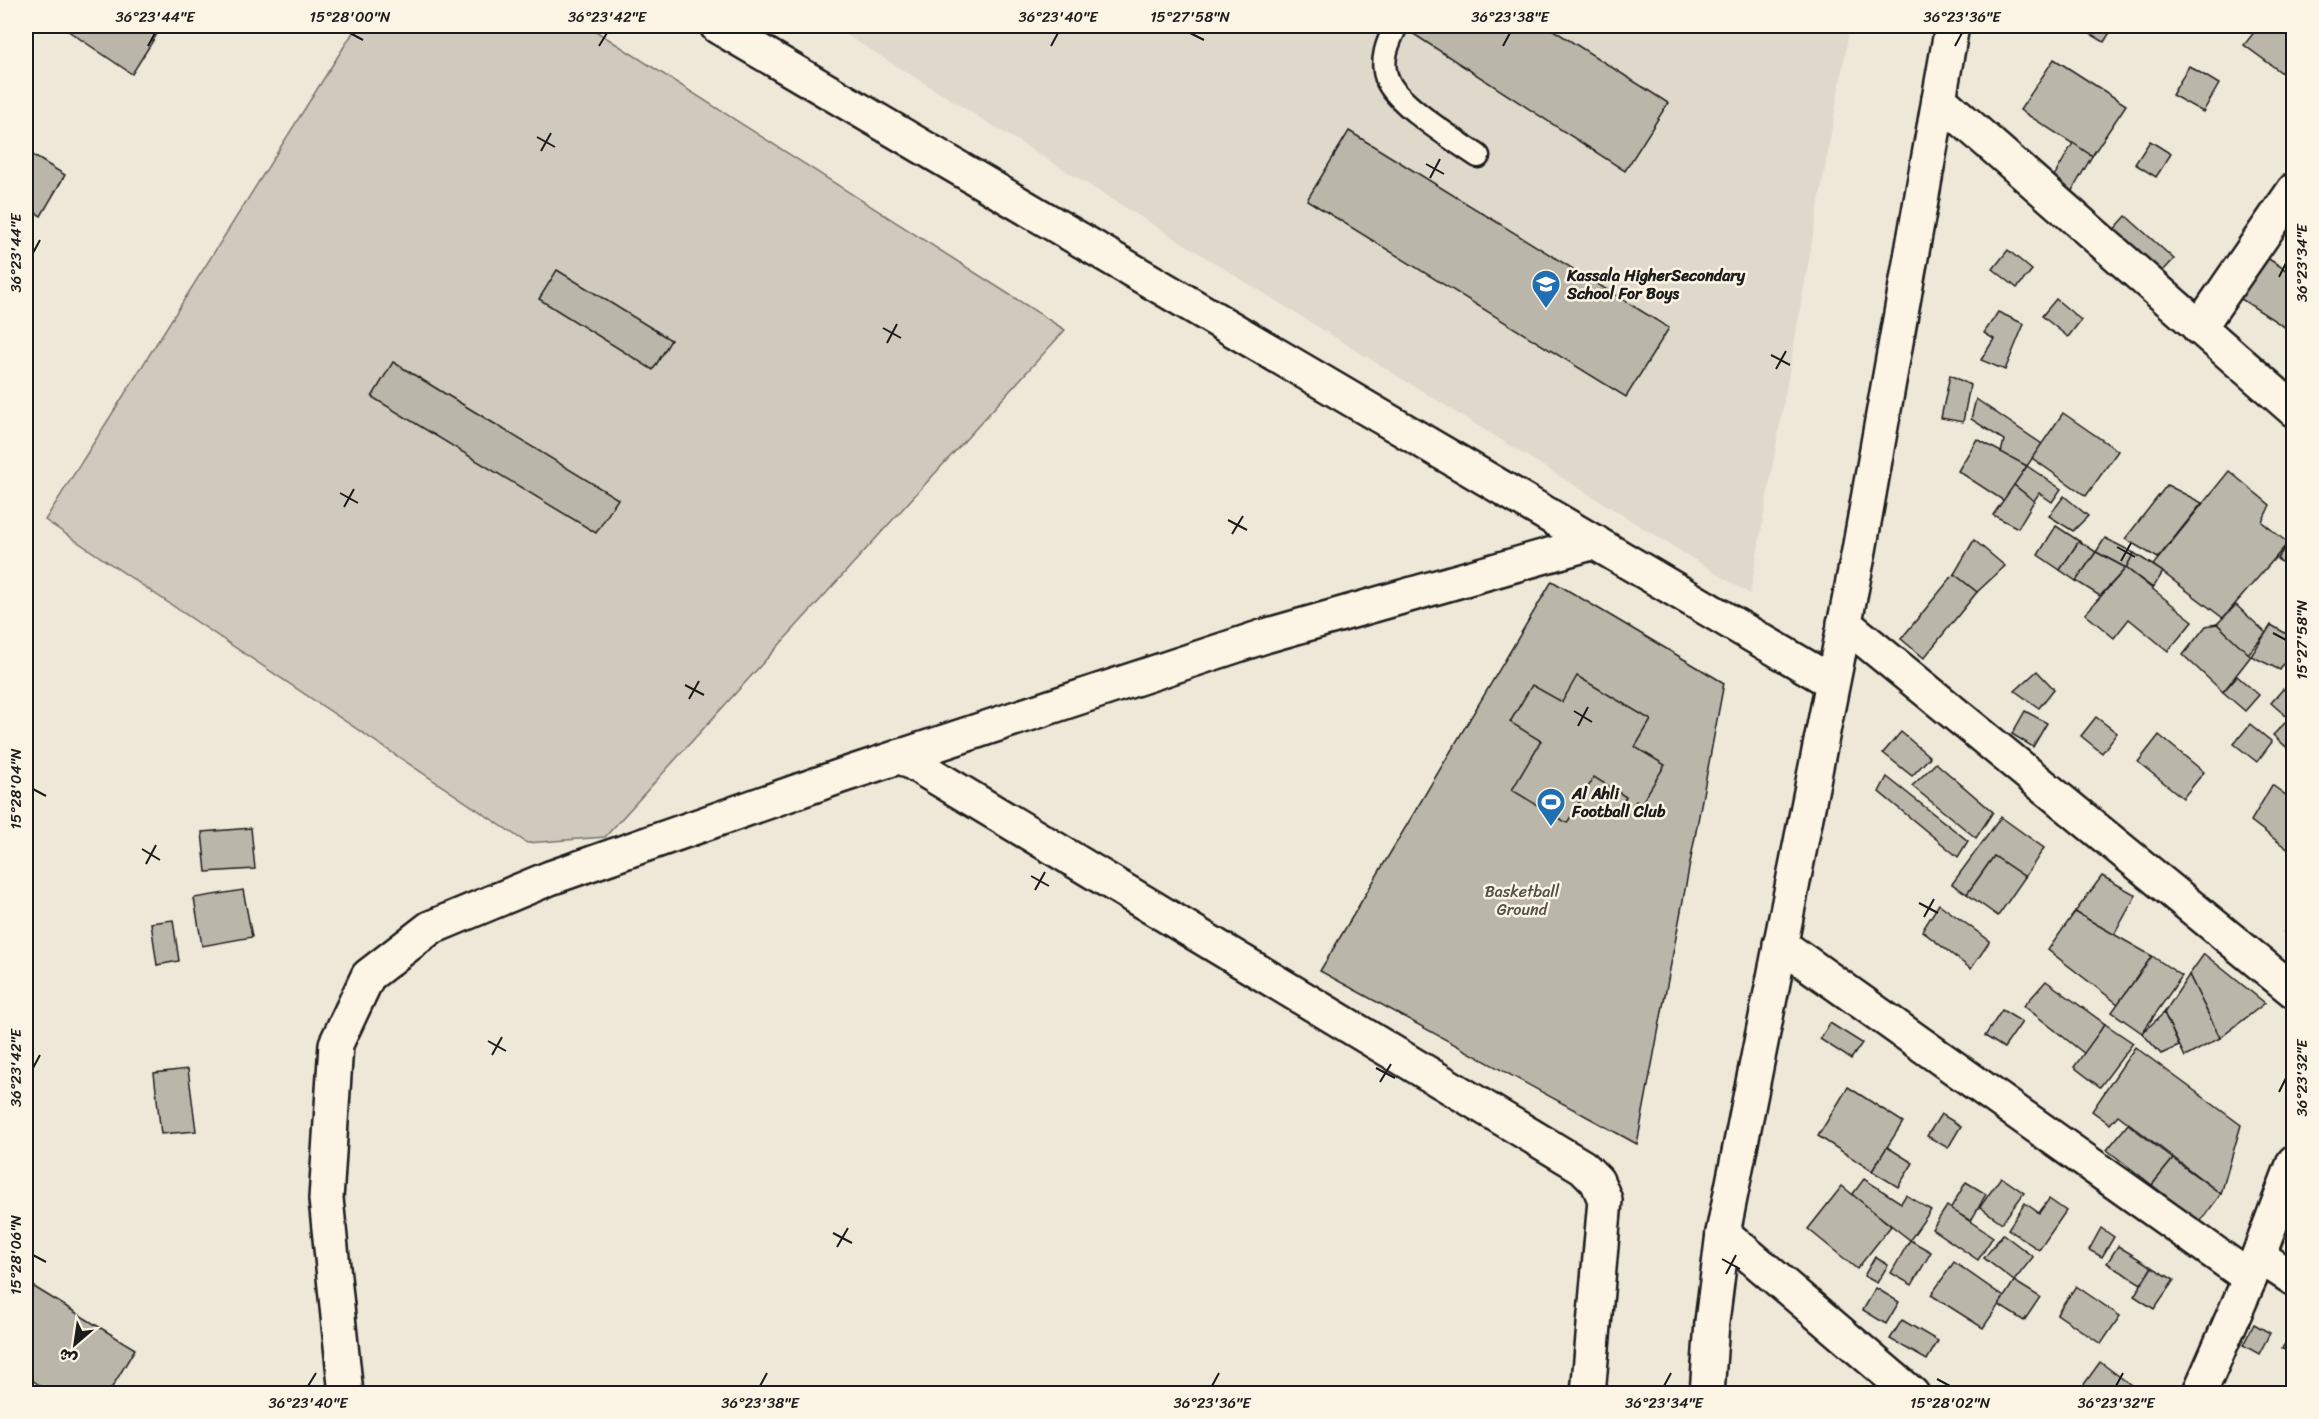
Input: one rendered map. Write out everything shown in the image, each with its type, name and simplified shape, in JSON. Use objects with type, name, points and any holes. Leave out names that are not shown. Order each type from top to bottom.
[{"type":"street","points":[[717,26],[1832,682]]},
{"type":"street","points":[[1707,1394],[1712,1322],[1723,1233],[1844,623],[1952,26]]},
{"type":"street","points":[[1939,99],[2294,410]]},
{"type":"street","points":[[2199,328],[2294,190]]},
{"type":"street","points":[[346,1394],[326,1199],[336,1044],[368,976],[429,928],[561,874],[901,756],[1265,636],[1595,542]]},
{"type":"street","points":[[1844,623],[2294,991]]},
{"type":"street","points":[[901,756],[1583,1167],[1597,1181],[1605,1200],[1588,1394]]},
{"type":"street","points":[[1780,944],[2255,1267],[2294,1278]]},
{"type":"street","points":[[2199,1394],[2255,1267],[2294,1162]]},
{"type":"street","points":[[1723,1233],[1912,1394]]},
{"type":"lane","points":[[1395,26],[1385,48],[1387,79],[1405,103],[1478,156]]},
{"type":"shaded area","points":[[357,26],[588,26],[1065,330],[605,837],[527,843],[45,520]]},
{"type":"shaded area","name":"Kassala HigherSecondary School For Boys","points":[[832,26],[1850,26],[1750,594]]},
{"type":"building","points":[[61,26],[162,26],[132,74]]},
{"type":"building","points":[[1417,26],[1547,26],[1668,103],[1625,171],[1412,33]]},
{"type":"building","points":[[2083,26],[2114,26],[2104,42],[2081,28]]},
{"type":"building","points":[[2118,26],[2137,26],[2131,35]]},
{"type":"building","points":[[2259,26],[2281,26],[2294,35],[2294,73],[2289,78],[2244,45]]},
{"type":"building","points":[[2054,59],[2126,105],[2092,156],[2020,110]]},
{"type":"building","points":[[2189,66],[2219,84],[2203,112],[2172,95]]},
{"type":"building","points":[[1349,131],[1669,328],[1626,397],[1307,200]]},
{"type":"building","points":[[2150,141],[2171,154],[2156,177],[2135,164]]},
{"type":"building","points":[[2073,143],[2092,156],[2062,208],[2045,192]]},
{"type":"building","points":[[26,151],[65,175],[41,216],[26,207]]},
{"type":"building","points":[[2126,216],[2174,259],[2150,285],[2103,242]]},
{"type":"building","points":[[2008,250],[2032,270],[2017,288],[1993,269]]},
{"type":"building","points":[[2264,256],[2294,275],[2294,316],[2286,328],[2238,297]]},
{"type":"building","points":[[557,270],[671,340],[653,370],[539,299]]},
{"type":"building","points":[[2056,299],[2081,320],[2068,337],[2042,316]]},
{"type":"building","points":[[1998,312],[2024,324],[2005,370],[1981,360],[1994,339],[1984,333]]},
{"type":"building","points":[[393,362],[618,499],[596,533],[372,397]]},
{"type":"building","points":[[1950,375],[1970,385],[1963,422],[1941,418]]},
{"type":"building","points":[[1976,399],[2042,444],[2027,466],[2001,453],[2004,440],[1971,419]]},
{"type":"building","points":[[2063,413],[2118,451],[2086,496],[2032,458]]},
{"type":"building","points":[[1977,439],[2027,466],[2004,501],[1958,471]]},
{"type":"building","points":[[2027,466],[2061,489],[2052,502],[2039,493],[2034,501],[2014,485]]},
{"type":"building","points":[[2229,471],[2270,505],[2262,522],[2288,543],[2223,618],[2153,565]]},
{"type":"building","points":[[2014,485],[2034,501],[2018,528],[1993,515]]},
{"type":"building","points":[[2167,485],[2202,503],[2158,558],[2125,539]]},
{"type":"building","points":[[2064,496],[2088,516],[2073,531],[2049,516]]},
{"type":"building","points":[[2056,526],[2079,541],[2060,570],[2038,555]]},
{"type":"building","points":[[2105,538],[2134,553],[2126,568],[2096,552]]},
{"type":"building","points":[[1974,540],[2005,566],[1977,592],[1954,574]]},
{"type":"building","points":[[2079,541],[2096,552],[2076,581],[2060,570]]},
{"type":"building","points":[[2288,543],[2294,547],[2294,570],[2277,559]]},
{"type":"building","points":[[2096,552],[2126,568],[2100,596],[2076,581]]},
{"type":"building","points":[[2134,553],[2163,572],[2153,588],[2126,568]]},
{"type":"building","points":[[2126,568],[2193,621],[2168,651],[2129,619],[2114,638],[2085,614]]},
{"type":"building","points":[[1954,574],[1977,592],[1924,658],[1901,639]]},
{"type":"building","name":"Al Ahli Football Club","points":[[1552,581],[1724,683],[1637,1144],[1320,971]]},
{"type":"building","points":[[2236,605],[2266,633],[2248,654],[2217,624]]},
{"type":"building","points":[[2217,624],[2251,656],[2223,692],[2183,655],[2206,626]]},
{"type":"building","points":[[2271,625],[2294,638],[2294,646],[2280,670],[2251,656]]},
{"type":"building","points":[[2037,671],[2054,689],[2039,708],[2015,691]]},
{"type":"building","points":[[1577,676],[1651,720],[1635,747],[1665,765],[1641,804],[1636,801],[1626,817],[1617,812],[1626,797],[1594,777],[1567,823],[1512,790],[1541,741],[1510,722],[1532,685],[1562,702]]},
{"type":"building","points":[[2237,676],[2259,695],[2245,711],[2223,692]]},
{"type":"building","points":[[2283,689],[2294,697],[2294,708],[2286,716],[2271,703]]},
{"type":"building","points":[[2025,711],[2047,723],[2033,747],[2012,734]]},
{"type":"building","points":[[2294,714],[2294,754],[2273,735]]},
{"type":"building","points":[[2096,717],[2117,733],[2102,753],[2081,736]]},
{"type":"building","points":[[2250,724],[2272,742],[2257,762],[2234,744]]},
{"type":"building","points":[[1901,732],[1930,757],[1912,776],[1883,753]]},
{"type":"building","points":[[2159,735],[2204,772],[2183,798],[2138,762]]},
{"type":"building","points":[[1936,763],[1993,812],[1976,838],[1912,786]]},
{"type":"building","points":[[1887,777],[1968,841],[1958,857],[1879,792]]},
{"type":"building","points":[[2272,785],[2294,801],[2294,854],[2251,821]]},
{"type":"building","points":[[2001,817],[2044,848],[2025,877],[1994,856],[1967,894],[1952,884]]},
{"type":"building","points":[[251,828],[255,869],[206,872],[202,832]]},
{"type":"building","points":[[1994,856],[2025,877],[1998,916],[1967,894]]},
{"type":"building","points":[[2102,876],[2136,895],[2114,935],[2075,912]]},
{"type":"building","points":[[243,890],[252,937],[202,946],[194,898]]},
{"type":"building","points":[[1939,904],[1990,941],[1971,969],[1922,931]]},
{"type":"building","points":[[2075,912],[2152,956],[2118,1004],[2048,950]]},
{"type":"building","points":[[2294,914],[2294,937],[2284,932]]},
{"type":"building","points":[[173,920],[179,961],[157,965],[151,923]]},
{"type":"building","points":[[2204,954],[2265,1003],[2220,1038],[2189,975]]},
{"type":"building","points":[[2152,956],[2182,976],[2142,1033],[2112,1012]]},
{"type":"building","points":[[2189,975],[2220,1038],[2185,1057],[2164,1013]]},
{"type":"building","points":[[2046,981],[2105,1024],[2085,1054],[2024,1006]]},
{"type":"building","points":[[2002,1010],[2022,1022],[2004,1048],[1985,1036]]},
{"type":"building","points":[[2164,1013],[2179,1046],[2161,1054],[2142,1033]]},
{"type":"building","points":[[1830,1023],[1862,1043],[1851,1059],[1820,1039]]},
{"type":"building","points":[[2105,1024],[2133,1043],[2100,1087],[2074,1067]]},
{"type":"building","points":[[2135,1047],[2241,1125],[2221,1194],[2118,1115],[2110,1124],[2092,1111]]},
{"type":"building","points":[[188,1069],[196,1131],[161,1134],[154,1073]]},
{"type":"building","points":[[1848,1087],[1903,1122],[1872,1171],[1818,1136]]},
{"type":"building","points":[[1941,1114],[1961,1126],[1948,1148],[1927,1136]]},
{"type":"building","points":[[2128,1124],[2173,1159],[2152,1185],[2107,1150]]},
{"type":"building","points":[[1887,1147],[1913,1163],[1898,1187],[1872,1171]]},
{"type":"building","points":[[2173,1159],[2221,1194],[2200,1222],[2152,1185]]},
{"type":"building","points":[[2001,1177],[2024,1193],[2002,1223],[1980,1207]]},
{"type":"building","points":[[1864,1179],[1901,1203],[1906,1195],[1931,1210],[1910,1240],[1852,1195]]},
{"type":"building","points":[[1966,1182],[1986,1194],[1971,1221],[1950,1209]]},
{"type":"building","points":[[1842,1186],[1891,1226],[1857,1269],[1808,1229]]},
{"type":"building","points":[[2049,1199],[2066,1211],[2039,1250],[2008,1229],[2025,1203],[2039,1213]]},
{"type":"building","points":[[1947,1206],[1993,1237],[1978,1260],[1932,1229]]},
{"type":"building","points":[[2101,1228],[2114,1237],[2102,1257],[2089,1250]]},
{"type":"building","points":[[2003,1234],[2033,1257],[2014,1281],[1984,1258]]},
{"type":"building","points":[[1910,1240],[1931,1252],[1912,1285],[1891,1273]]},
{"type":"building","points":[[2118,1246],[2152,1267],[2141,1284],[2107,1263]]},
{"type":"building","points":[[1875,1257],[1888,1265],[1877,1283],[1864,1276]]},
{"type":"building","points":[[1954,1262],[2004,1297],[1983,1328],[1931,1295]]},
{"type":"building","points":[[2152,1267],[2174,1280],[2154,1309],[2134,1296]]},
{"type":"building","points":[[2014,1281],[2040,1297],[2024,1321],[1999,1305]]},
{"type":"building","points":[[26,1282],[135,1349],[108,1394],[53,1394],[26,1376]]},
{"type":"building","points":[[2076,1286],[2120,1316],[2101,1344],[2057,1314]]},
{"type":"building","points":[[1876,1288],[1899,1302],[1886,1324],[1863,1310]]},
{"type":"building","points":[[1902,1320],[1938,1341],[1927,1360],[1890,1339]]},
{"type":"building","points":[[2254,1324],[2270,1333],[2259,1354],[2243,1345]]},
{"type":"building","points":[[2294,1331],[2294,1356],[2282,1348]]},
{"type":"building","points":[[2100,1362],[2135,1388],[2132,1394],[2077,1394]]},
{"type":"place","name":"Kassala HigherSecondary School For Boys","points":[[1546,310]]},
{"type":"place","name":"Al Ahli Football Club","points":[[1551,828]]},
{"type":"park label","name":"Basketball Ground","points":[[1522,900]]}]
